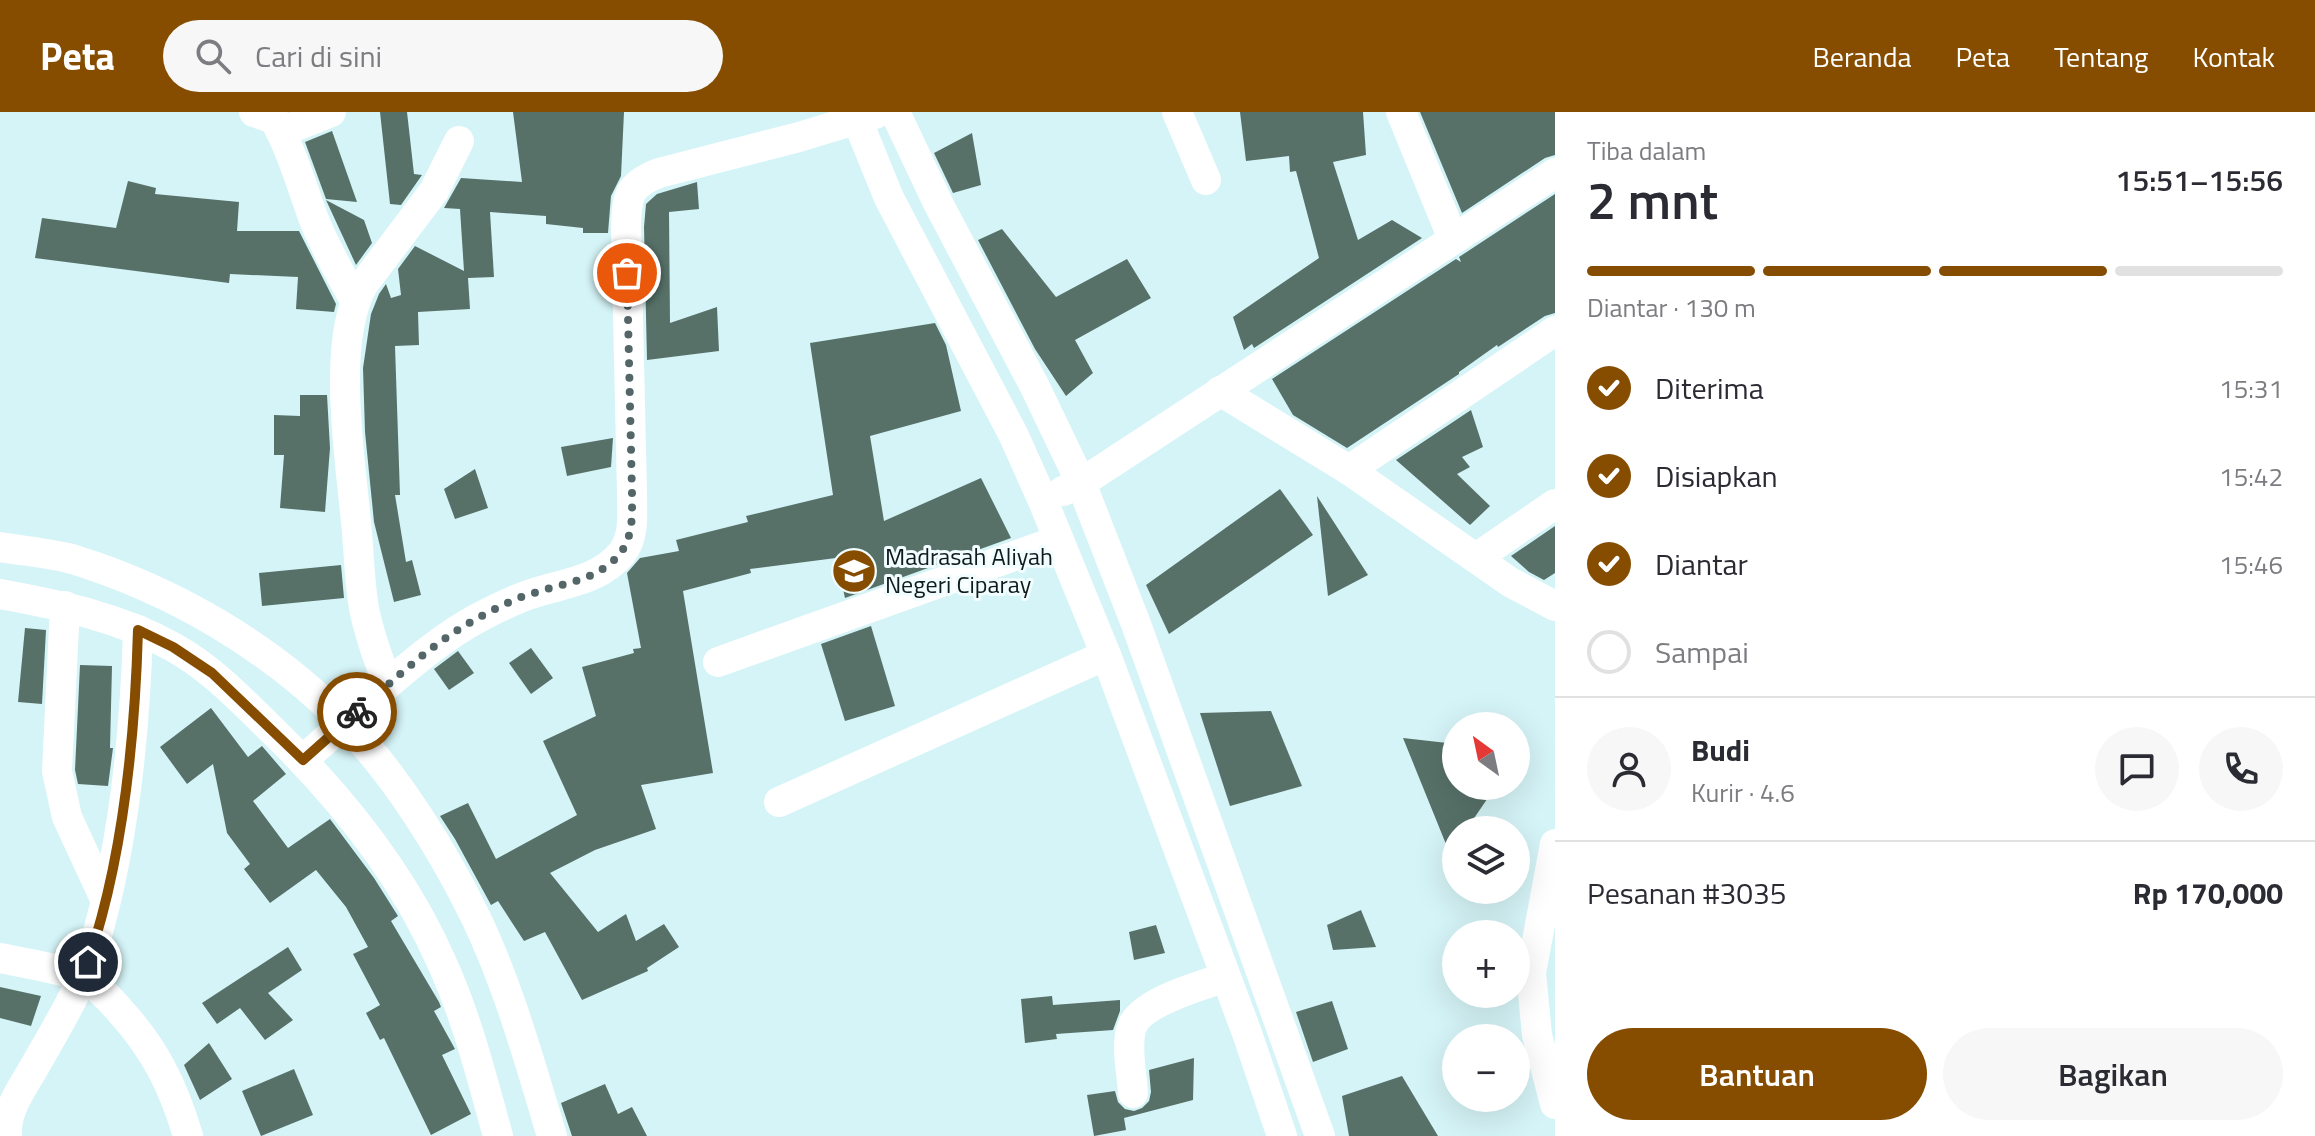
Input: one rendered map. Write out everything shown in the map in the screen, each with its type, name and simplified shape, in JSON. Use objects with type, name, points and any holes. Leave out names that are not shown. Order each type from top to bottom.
[{"type":"street","points":[[254,112],[274,119],[281,132],[297,165],[314,219],[355,301]]},
{"type":"street","points":[[281,132],[331,112]]},
{"type":"street","points":[[895,112],[1081,483],[1136,624],[1320,1136]]},
{"type":"street","points":[[1177,112],[1206,180]]},
{"type":"street","points":[[1401,112],[1453,239]]},
{"type":"street","points":[[325,741],[422,655],[477,619],[531,594],[589,577],[613,562],[628,542],[632,528],[632,493],[626,227],[627,203],[633,188],[659,173],[863,115],[896,212],[1013,434],[1043,501],[1106,655],[1278,1126],[1309,1106]]},
{"type":"street","points":[[388,684],[364,606],[345,355],[355,301],[363,285],[434,191],[459,141]]},
{"type":"street","points":[[1043,501],[1081,483],[1555,173]]},
{"type":"street","points":[[1349,470],[1555,331]]},
{"type":"street","points":[[1220,391],[1349,470],[1510,582],[1555,606]]},
{"type":"street","points":[[1476,558],[1555,504]]},
{"type":"street","points":[[718,662],[1059,540]]},
{"type":"street","points":[[0,547],[69,558],[175,600],[222,626],[286,670],[325,741],[352,816],[420,919],[452,987],[478,1051],[498,1136]]},
{"type":"street","points":[[0,594],[65,606],[138,630],[173,647],[396,783],[476,918],[552,1136]]},
{"type":"street","points":[[65,606],[57,771],[67,817],[105,899]]},
{"type":"street","points":[[7,1136],[10,1111],[83,978],[105,899],[129,763],[138,630]]},
{"type":"street","points":[[779,802],[1106,655]]},
{"type":"street","points":[[1555,844],[1531,973],[1537,1035],[1555,1104]]},
{"type":"street","points":[[0,958],[83,978],[109,998],[148,1044],[175,1094],[188,1136]]},
{"type":"street","points":[[1133,1093],[1130,1034],[1137,1018],[1160,1002],[1226,977]]},
{"type":"street","points":[[478,1051],[517,1034]]},
{"type":"building","points":[[380,112],[407,112],[414,174],[422,175],[401,205],[390,204]]},
{"type":"building","points":[[513,112],[624,112],[621,176],[611,196],[608,233],[583,233],[583,228],[546,224],[546,216],[490,212],[494,277],[468,278],[470,309],[418,312],[419,345],[395,346],[400,495],[395,495],[406,562],[412,560],[421,595],[394,602],[374,522],[365,432],[363,368],[371,314],[386,284],[391,298],[401,295],[398,269],[415,246],[464,271],[460,209],[444,208],[461,178],[522,182]]},
{"type":"building","points":[[1240,112],[1363,112],[1366,155],[1333,162],[1358,240],[1392,220],[1422,238],[1254,348],[1252,344],[1244,350],[1233,317],[1319,258],[1296,171],[1290,172],[1289,156],[1246,161]]},
{"type":"building","points":[[1420,112],[1555,112],[1555,155],[1545,158],[1462,213]]},
{"type":"building","points":[[332,131],[357,202],[326,199],[305,142]]},
{"type":"building","points":[[972,133],[981,185],[953,193],[934,153]]},
{"type":"building","points":[[128,181],[156,188],[155,194],[239,202],[237,231],[299,231],[336,304],[334,312],[296,309],[298,277],[230,274],[229,283],[35,258],[42,218],[116,228]]},
{"type":"building","points":[[697,182],[699,209],[669,212],[670,323],[717,307],[719,351],[647,360],[646,204],[657,194]]},
{"type":"building","points":[[1555,194],[1555,313],[1497,345],[1347,448],[1293,415],[1272,379],[1456,259],[1461,262],[1459,257]]},
{"type":"building","points":[[326,200],[364,220],[372,243],[356,265]]},
{"type":"building","points":[[1002,229],[1056,297],[1127,259],[1151,298],[1075,340],[1093,373],[1066,396],[1035,349],[978,240]]},
{"type":"building","points":[[935,323],[946,345],[961,411],[870,436],[884,521],[981,478],[1011,538],[845,598],[836,558],[750,569],[751,573],[683,591],[713,773],[641,785],[656,829],[595,850],[550,873],[598,932],[626,914],[636,941],[664,924],[679,947],[647,968],[648,971],[582,1000],[545,932],[524,941],[498,901],[491,905],[440,816],[468,803],[496,859],[577,815],[543,741],[596,716],[582,667],[634,653],[633,649],[641,648],[627,573],[640,558],[679,551],[676,540],[748,522],[746,516],[833,495],[810,343]]},
{"type":"building","points":[[300,395],[327,395],[330,448],[325,512],[280,508],[284,455],[274,455],[274,415],[300,416]]},
{"type":"building","points":[[1471,410],[1483,447],[1462,457],[1470,467],[1457,474],[1490,506],[1470,525],[1396,460]]},
{"type":"building","points":[[613,438],[611,467],[567,476],[561,447]]},
{"type":"building","points":[[475,469],[488,508],[455,519],[444,489]]},
{"type":"building","points":[[1280,489],[1313,535],[1169,634],[1146,585]]},
{"type":"building","points":[[1317,496],[1368,575],[1328,596]]},
{"type":"building","points":[[1555,526],[1555,573],[1544,580],[1511,556]]},
{"type":"building","points":[[341,565],[344,598],[262,606],[259,573]]},
{"type":"building","points":[[871,626],[895,706],[845,721],[821,644]]},
{"type":"building","points":[[25,628],[46,630],[42,704],[18,702]]},
{"type":"building","points":[[531,648],[553,678],[531,694],[509,663]]},
{"type":"building","points":[[458,651],[474,673],[449,690],[434,669]]},
{"type":"building","points":[[80,665],[112,666],[110,748],[113,748],[108,786],[78,784],[75,770]]},
{"type":"building","points":[[211,708],[248,757],[262,746],[286,774],[253,801],[288,848],[330,819],[374,878],[398,916],[391,921],[439,1002],[441,1007],[434,1011],[455,1049],[442,1055],[471,1114],[431,1135],[384,1038],[380,1040],[366,1013],[380,1005],[353,954],[368,947],[346,907],[316,870],[270,903],[244,869],[250,864],[227,833],[213,764],[187,784],[160,747]]},
{"type":"building","points":[[1271,711],[1302,786],[1230,806],[1200,713]]},
{"type":"building","points":[[1403,738],[1442,742],[1442,800],[1486,800],[1476,816],[1442,816],[1442,834]]},
{"type":"building","points":[[1361,910],[1376,947],[1333,950],[1327,925]]},
{"type":"building","points":[[1156,925],[1165,953],[1134,960],[1129,932]]},
{"type":"building","points":[[288,947],[302,970],[268,993],[293,1020],[265,1040],[240,1008],[217,1024],[202,1003]]},
{"type":"building","points":[[0,987],[41,996],[31,1026],[0,1018]]},
{"type":"building","points":[[1052,996],[1053,1005],[1120,1000],[1120,1011],[1113,1030],[1056,1034],[1057,1039],[1025,1043],[1021,999]]},
{"type":"building","points":[[1332,1001],[1348,1049],[1313,1062],[1296,1012]]},
{"type":"building","points":[[209,1043],[232,1079],[200,1100],[184,1065]]},
{"type":"building","points":[[1194,1058],[1193,1100],[1124,1118],[1126,1130],[1094,1136],[1087,1095],[1115,1091],[1118,1102],[1125,1109],[1134,1111],[1149,1101],[1149,1070]]},
{"type":"building","points":[[294,1069],[313,1115],[261,1136],[242,1091]]},
{"type":"building","points":[[1402,1076],[1438,1136],[1349,1136],[1342,1096]]},
{"type":"building","points":[[605,1084],[618,1114],[632,1107],[647,1136],[572,1136],[561,1103]]},
{"type":"way so far","points":[[357,712],[422,655],[477,619],[531,594],[589,577],[613,562],[625,548],[632,528],[627,273]]},
{"type":"place","name":"Madrasah Aliyah Negeri Ciparay","points":[[854,571]]},
{"type":"route","points":[[88,962],[105,899],[122,810],[129,763],[138,630],[173,647],[212,673],[303,760],[357,712]]}]
